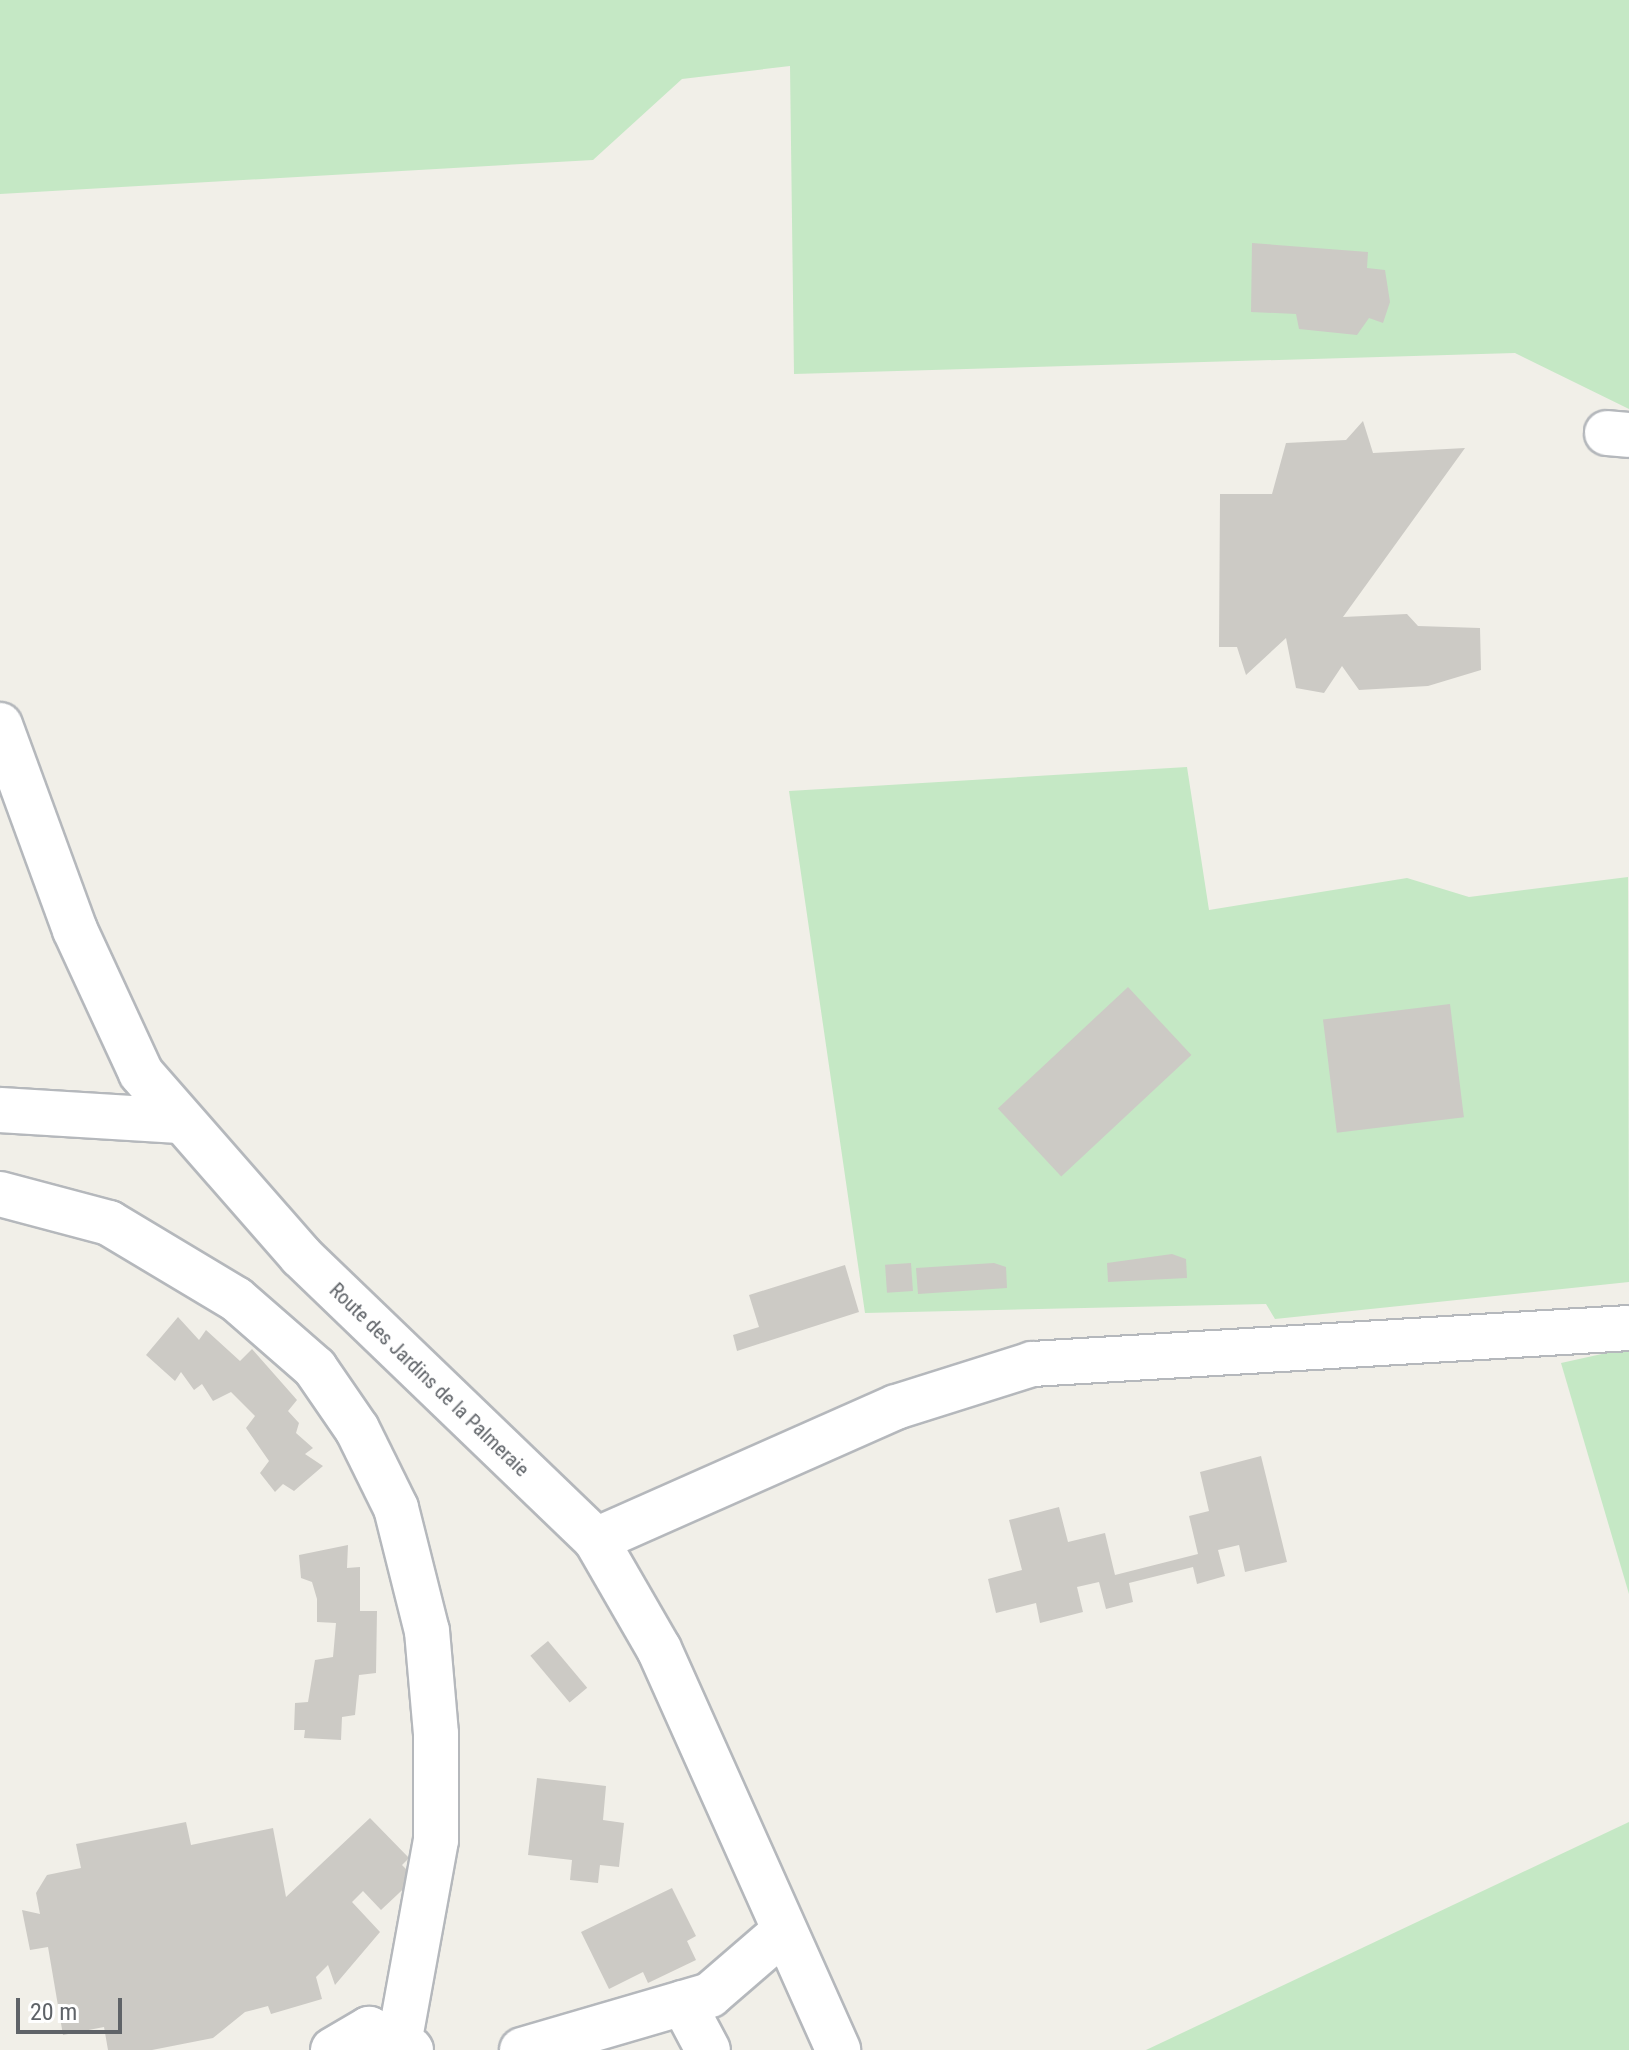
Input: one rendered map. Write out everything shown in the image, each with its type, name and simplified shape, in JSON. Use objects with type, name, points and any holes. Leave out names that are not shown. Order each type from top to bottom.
[{"type":"street","name":"Route des Jardins de la Palmeraie","points":[[0,725],[99,984],[141,1073],[178,1121],[301,1256],[596,1540],[659,1649],[838,2050]]},
{"type":"street","points":[[0,1110],[178,1121]]},
{"type":"street","points":[[0,1194],[109,1223],[236,1299],[315,1368],[357,1429],[396,1508],[427,1631],[436,1734],[436,1840],[406,2044],[369,2029],[333,2050]]},
{"type":"street","points":[[596,1540],[896,1407],[1032,1364],[1629,1328]]},
{"type":"street","points":[[522,2050],[710,1995],[783,1932]]},
{"type":"street","points":[[683,2003],[708,2050]]},
{"type":"green space","points":[[0,0],[1629,0],[1629,409],[1515,353],[794,374],[790,66],[682,79],[593,160],[0,194]]},
{"type":"green space","points":[[1187,767],[1209,910],[1407,878],[1469,897],[1628,877],[1629,1282],[1275,1319],[1266,1304],[865,1313],[789,791]]},
{"type":"green space","points":[[1629,1348],[1629,1594],[1561,1363]]},
{"type":"green space","points":[[1629,1822],[1629,2050],[1146,2050]]},
{"type":"building","points":[[1252,243],[1368,252],[1367,268],[1385,270],[1390,302],[1383,323],[1369,318],[1357,335],[1299,329],[1296,314],[1251,312]]},
{"type":"building","points":[[1363,421],[1373,453],[1465,448],[1343,617],[1407,614],[1418,626],[1480,628],[1481,670],[1428,686],[1359,690],[1342,666],[1324,693],[1296,688],[1286,638],[1246,675],[1237,647],[1219,647],[1220,494],[1272,494],[1286,443],[1346,440]]},
{"type":"building","points":[[1128,987],[1191,1055],[1061,1176],[998,1108]]},
{"type":"building","points":[[1450,1004],[1464,1117],[1337,1133],[1323,1020]]},
{"type":"building","points":[[1172,1254],[1186,1259],[1187,1278],[1108,1282],[1107,1263]]},
{"type":"building","points":[[911,1263],[913,1291],[887,1293],[885,1265]]},
{"type":"building","points":[[994,1263],[1006,1267],[1007,1288],[918,1294],[916,1268]]},
{"type":"building","points":[[845,1265],[859,1312],[737,1351],[733,1335],[759,1327],[749,1295]]},
{"type":"building","points":[[178,1317],[199,1340],[206,1330],[240,1361],[252,1349],[297,1400],[288,1411],[299,1423],[296,1433],[313,1448],[305,1454],[323,1466],[294,1491],[283,1484],[275,1492],[260,1473],[269,1461],[246,1428],[255,1416],[231,1392],[213,1401],[202,1384],[194,1390],[181,1372],[175,1381],[146,1355]]},
{"type":"building","points":[[1261,1456],[1287,1562],[1245,1572],[1239,1545],[1218,1550],[1225,1576],[1197,1584],[1193,1567],[1129,1583],[1133,1602],[1106,1609],[1099,1582],[1077,1587],[1083,1612],[1040,1623],[1036,1603],[996,1613],[988,1579],[1022,1570],[1009,1520],[1059,1507],[1068,1542],[1105,1533],[1115,1575],[1198,1554],[1189,1516],[1209,1511],[1200,1472]]},
{"type":"building","points":[[348,1545],[347,1568],[360,1567],[360,1611],[377,1611],[376,1673],[359,1675],[355,1715],[342,1717],[341,1740],[304,1738],[305,1730],[294,1730],[295,1703],[308,1702],[315,1660],[333,1657],[336,1623],[317,1622],[317,1599],[312,1582],[301,1578],[299,1555]]},
{"type":"building","points":[[548,1641],[587,1688],[570,1703],[530,1656]]},
{"type":"building","points":[[537,1778],[606,1786],[603,1820],[624,1823],[619,1867],[600,1865],[598,1883],[570,1880],[572,1860],[528,1855]]},
{"type":"building","points":[[370,1818],[409,1858],[402,1865],[415,1878],[381,1910],[363,1891],[352,1902],[380,1932],[335,1985],[328,1965],[316,1977],[322,1999],[271,2014],[268,2006],[245,2012],[213,2038],[152,2050],[108,2050],[104,2027],[63,2035],[48,1947],[30,1950],[22,1910],[40,1914],[36,1893],[47,1875],[81,1868],[76,1844],[186,1822],[191,1845],[273,1828],[286,1897]]},
{"type":"building","points":[[672,1888],[696,1936],[687,1941],[696,1960],[648,1983],[643,1972],[609,1989],[581,1932]]}]
